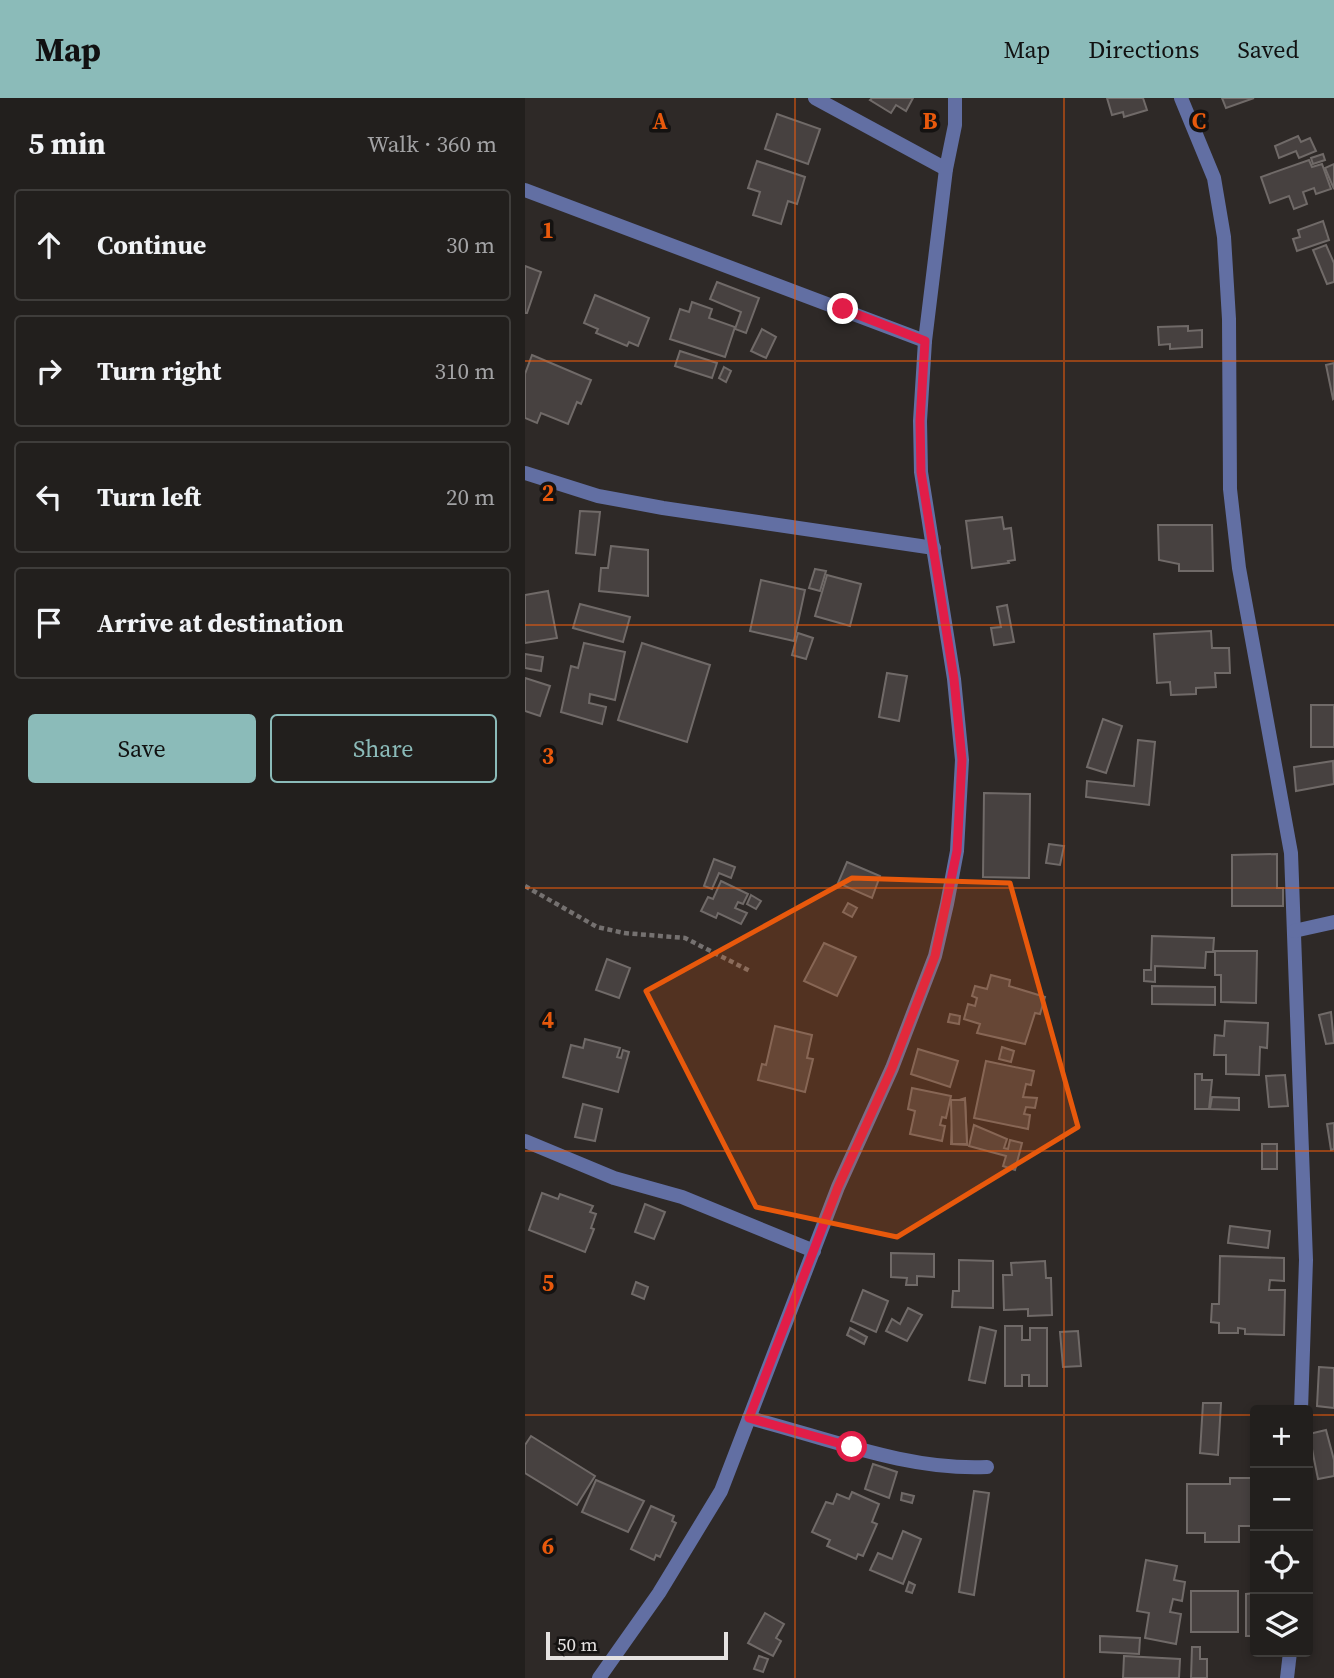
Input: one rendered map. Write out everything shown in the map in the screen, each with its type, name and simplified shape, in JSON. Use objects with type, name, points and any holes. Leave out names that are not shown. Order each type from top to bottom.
[{"type":"street","points":[[815,98],[946,169]]},
{"type":"street","points":[[599,1678],[659,1593],[721,1491],[838,1187],[892,1068],[935,956],[957,851],[962,760],[954,679],[921,472],[920,421],[925,341],[946,169],[955,125],[955,98]]},
{"type":"street","points":[[1181,98],[1214,178],[1224,237],[1229,319],[1230,489],[1239,568],[1291,853],[1306,1260],[1301,1405]]},
{"type":"street","points":[[525,190],[925,341]]},
{"type":"street","points":[[525,474],[598,496],[663,508],[934,548]]},
{"type":"street","points":[[1294,931],[1334,922]]},
{"type":"street","points":[[525,1140],[614,1178],[682,1197],[814,1251]]},
{"type":"street","points":[[749,1418],[893,1456],[966,1468],[987,1468]]},
{"type":"street","points":[[1287,1678],[1289,1657]]},
{"type":"path","points":[[525,886],[597,927],[624,933],[685,938],[750,971]]},
{"type":"highlighted area","points":[[852,878],[1010,883],[1078,1127],[897,1237],[756,1207],[646,991]]},
{"type":"building","points":[[913,98],[906,111],[896,105],[891,113],[870,100]]},
{"type":"building","points":[[1107,98],[1143,98],[1147,110],[1124,117],[1123,112],[1112,115]]},
{"type":"building","points":[[1222,98],[1254,98],[1226,108]]},
{"type":"building","points":[[777,114],[820,129],[808,164],[765,149]]},
{"type":"building","points":[[1298,136],[1301,142],[1310,138],[1316,151],[1299,158],[1296,151],[1279,158],[1275,146]]},
{"type":"building","points":[[1323,154],[1325,160],[1313,164],[1311,158]]},
{"type":"building","points":[[1309,160],[1312,167],[1322,164],[1331,189],[1316,194],[1314,188],[1303,192],[1307,204],[1294,209],[1289,196],[1270,203],[1261,177]]},
{"type":"building","points":[[757,161],[805,177],[797,204],[788,201],[781,224],[753,215],[760,192],[748,188]]},
{"type":"building","points":[[1334,164],[1334,189],[1325,168]]},
{"type":"building","points":[[1323,221],[1329,240],[1297,251],[1293,239],[1300,237],[1298,230]]},
{"type":"building","points":[[1326,245],[1334,263],[1334,282],[1327,284],[1313,250]]},
{"type":"building","points":[[525,266],[541,272],[527,313],[525,313]]},
{"type":"building","points":[[717,282],[759,298],[746,333],[735,329],[741,312],[710,299]]},
{"type":"building","points":[[595,295],[649,318],[638,346],[629,342],[627,346],[596,333],[598,329],[584,323]]},
{"type":"building","points":[[692,302],[712,309],[709,318],[735,327],[725,357],[670,339],[680,309],[689,312]]},
{"type":"building","points":[[1188,326],[1188,331],[1202,330],[1202,347],[1170,349],[1170,344],[1159,345],[1158,327]]},
{"type":"building","points":[[762,329],[776,337],[766,358],[751,351]]},
{"type":"building","points":[[680,351],[717,363],[712,378],[675,366]]},
{"type":"building","points":[[532,355],[591,380],[581,404],[577,402],[568,424],[541,413],[537,423],[525,418],[525,374]]},
{"type":"building","points":[[1334,363],[1334,398],[1333,399],[1326,365]]},
{"type":"building","points":[[724,367],[731,371],[726,382],[719,378]]},
{"type":"building","points":[[580,511],[600,512],[595,555],[576,553]]},
{"type":"building","points":[[1002,517],[1004,529],[1011,528],[1015,560],[972,568],[966,521]]},
{"type":"building","points":[[1158,525],[1212,525],[1213,571],[1179,571],[1179,564],[1159,560]]},
{"type":"building","points":[[611,546],[648,550],[648,596],[599,591],[601,568],[608,568]]},
{"type":"building","points":[[815,569],[826,571],[820,591],[809,588]]},
{"type":"building","points":[[827,575],[861,584],[850,626],[815,616]]},
{"type":"building","points":[[761,580],[805,590],[794,641],[750,631]]},
{"type":"building","points":[[548,591],[557,638],[525,643],[525,595]]},
{"type":"building","points":[[580,604],[630,617],[623,642],[573,628]]},
{"type":"building","points":[[1007,605],[1014,642],[994,645],[991,628],[1001,627],[997,607]]},
{"type":"building","points":[[1211,631],[1212,648],[1229,648],[1230,673],[1215,673],[1216,687],[1196,688],[1196,694],[1171,695],[1170,682],[1157,683],[1154,634]]},
{"type":"building","points":[[798,633],[813,638],[806,659],[792,655]]},
{"type":"building","points":[[584,643],[625,652],[615,700],[590,694],[589,703],[606,707],[602,724],[561,712],[571,666],[578,668]]},
{"type":"building","points":[[642,643],[710,665],[687,742],[618,720]]},
{"type":"building","points":[[525,654],[543,657],[541,671],[525,668]]},
{"type":"building","points":[[887,673],[907,676],[899,721],[879,717]]},
{"type":"building","points":[[525,678],[550,686],[540,716],[525,711]]},
{"type":"building","points":[[1311,705],[1334,705],[1334,747],[1311,747]]},
{"type":"building","points":[[1103,719],[1122,726],[1106,773],[1087,767]]},
{"type":"building","points":[[1138,740],[1155,742],[1149,805],[1086,797],[1087,781],[1134,786]]},
{"type":"building","points":[[1333,761],[1334,784],[1296,791],[1294,767]]},
{"type":"building","points":[[984,793],[1030,794],[1029,878],[983,877]]},
{"type":"building","points":[[1049,844],[1064,846],[1060,865],[1046,863]]},
{"type":"building","points":[[1277,854],[1277,888],[1283,888],[1283,906],[1232,906],[1232,855]]},
{"type":"building","points":[[714,859],[735,867],[731,878],[719,873],[712,889],[704,886]]},
{"type":"building","points":[[847,862],[880,876],[872,898],[838,883]]},
{"type":"building","points":[[721,881],[748,894],[743,904],[738,902],[735,908],[747,913],[741,924],[718,913],[716,918],[701,911],[708,897],[713,899]]},
{"type":"building","points":[[751,895],[761,901],[756,909],[747,904]]},
{"type":"building","points":[[848,903],[857,908],[852,917],[843,912]]},
{"type":"building","points":[[1152,936],[1214,938],[1213,952],[1206,952],[1205,968],[1155,966],[1155,982],[1144,981],[1144,970],[1151,970]]},
{"type":"building","points":[[824,943],[856,957],[837,996],[804,981]]},
{"type":"building","points":[[1215,951],[1257,951],[1256,1003],[1221,1002],[1221,975],[1215,975]]},
{"type":"building","points":[[607,959],[630,968],[619,998],[596,990]]},
{"type":"building","points":[[991,975],[1010,980],[1009,986],[1045,997],[1040,1014],[1035,1013],[1025,1044],[977,1033],[980,1024],[964,1019],[968,1004],[975,1006],[977,998],[972,996],[975,986],[987,989]]},
{"type":"building","points":[[1152,986],[1215,987],[1215,1005],[1152,1004]]},
{"type":"building","points":[[1331,1012],[1334,1043],[1326,1044],[1319,1015]]},
{"type":"building","points":[[950,1014],[960,1016],[959,1024],[948,1022]]},
{"type":"building","points":[[1225,1021],[1268,1023],[1267,1048],[1260,1047],[1259,1075],[1226,1074],[1226,1055],[1214,1055],[1215,1035],[1224,1036]]},
{"type":"building","points":[[775,1026],[812,1035],[807,1058],[813,1059],[805,1092],[758,1080],[762,1064],[766,1065]]},
{"type":"building","points":[[585,1039],[620,1048],[617,1057],[621,1058],[623,1050],[629,1052],[618,1092],[563,1077],[571,1045],[583,1048]]},
{"type":"building","points":[[1002,1047],[1014,1051],[1011,1062],[999,1059]]},
{"type":"building","points":[[918,1049],[958,1061],[950,1087],[911,1074]]},
{"type":"building","points":[[986,1061],[1034,1071],[1031,1085],[1026,1084],[1023,1097],[1037,1098],[1035,1108],[1026,1107],[1024,1114],[1030,1115],[1028,1129],[974,1118]]},
{"type":"building","points":[[1195,1074],[1202,1074],[1202,1080],[1212,1080],[1209,1109],[1195,1109]]},
{"type":"building","points":[[1285,1075],[1288,1106],[1269,1107],[1266,1076]]},
{"type":"building","points":[[912,1088],[951,1096],[946,1118],[942,1117],[940,1125],[945,1126],[942,1141],[910,1134],[915,1111],[908,1109]]},
{"type":"building","points":[[1212,1097],[1239,1098],[1239,1110],[1210,1109]]},
{"type":"building","points":[[965,1098],[967,1145],[951,1144],[953,1102]]},
{"type":"building","points":[[951,1100],[965,1100],[967,1144],[952,1144]]},
{"type":"building","points":[[583,1104],[602,1109],[595,1141],[575,1137]]},
{"type":"building","points":[[1334,1123],[1334,1149],[1331,1150],[1327,1124]]},
{"type":"building","points":[[974,1125],[1007,1139],[1004,1148],[1008,1149],[1010,1140],[1022,1143],[1015,1170],[1003,1166],[1006,1156],[969,1146]]},
{"type":"building","points":[[1262,1144],[1277,1144],[1277,1169],[1262,1169]]},
{"type":"building","points":[[542,1193],[558,1199],[560,1194],[593,1206],[590,1212],[596,1214],[591,1228],[594,1229],[585,1252],[529,1230]]},
{"type":"building","points":[[645,1204],[665,1212],[654,1239],[635,1232]]},
{"type":"building","points":[[1230,1226],[1270,1231],[1268,1248],[1228,1243]]},
{"type":"building","points":[[891,1253],[934,1254],[934,1277],[917,1276],[917,1285],[906,1285],[907,1278],[891,1277]]},
{"type":"building","points":[[1220,1256],[1284,1258],[1284,1281],[1270,1280],[1269,1290],[1285,1290],[1284,1335],[1245,1334],[1245,1329],[1238,1328],[1238,1333],[1219,1333],[1219,1323],[1211,1322],[1212,1304],[1219,1304]]},
{"type":"building","points":[[959,1260],[993,1261],[993,1308],[952,1307],[953,1291],[959,1291]]},
{"type":"building","points":[[1045,1261],[1046,1278],[1051,1278],[1052,1315],[1028,1316],[1028,1309],[1004,1310],[1003,1275],[1012,1275],[1011,1263]]},
{"type":"building","points":[[636,1282],[648,1287],[644,1299],[632,1294]]},
{"type":"building","points":[[863,1290],[888,1301],[876,1332],[851,1321]]},
{"type":"building","points":[[908,1308],[922,1315],[907,1341],[886,1331],[892,1319],[900,1324]]},
{"type":"building","points":[[1005,1326],[1022,1326],[1022,1340],[1030,1340],[1030,1328],[1047,1328],[1047,1386],[1029,1386],[1029,1375],[1022,1375],[1022,1386],[1005,1386]]},
{"type":"building","points":[[980,1327],[996,1331],[985,1383],[969,1380]]},
{"type":"building","points":[[850,1328],[867,1337],[864,1344],[847,1335]]},
{"type":"building","points":[[1078,1331],[1081,1366],[1063,1367],[1060,1332]]},
{"type":"building","points":[[1319,1367],[1334,1368],[1334,1408],[1317,1406]]},
{"type":"building","points":[[1203,1403],[1221,1403],[1218,1455],[1200,1453]]},
{"type":"building","points":[[1326,1430],[1334,1460],[1334,1476],[1318,1479],[1313,1454],[1313,1433]]},
{"type":"building","points":[[531,1436],[595,1476],[577,1505],[525,1473],[525,1445]]},
{"type":"building","points":[[873,1464],[897,1472],[889,1498],[865,1489]]},
{"type":"building","points":[[1230,1478],[1250,1478],[1250,1526],[1239,1526],[1239,1542],[1205,1542],[1205,1533],[1187,1533],[1187,1484],[1230,1484]]},
{"type":"building","points":[[596,1480],[644,1501],[628,1532],[582,1512]]},
{"type":"building","points":[[974,1491],[989,1493],[974,1595],[959,1592]]},
{"type":"building","points":[[852,1492],[879,1504],[872,1522],[877,1524],[863,1556],[858,1554],[856,1559],[827,1546],[830,1540],[812,1532],[826,1502],[833,1504],[837,1494],[849,1499]]},
{"type":"building","points":[[902,1493],[914,1496],[912,1503],[901,1500]]},
{"type":"building","points":[[651,1506],[674,1516],[672,1521],[676,1523],[660,1557],[656,1555],[654,1560],[631,1549]]},
{"type":"building","points":[[903,1531],[921,1539],[903,1584],[870,1570],[878,1553],[892,1559]]},
{"type":"building","points":[[1146,1560],[1177,1566],[1174,1580],[1185,1582],[1182,1601],[1173,1599],[1170,1612],[1181,1614],[1176,1644],[1145,1638],[1149,1613],[1137,1611]]},
{"type":"building","points":[[909,1582],[915,1585],[912,1593],[906,1591]]},
{"type":"building","points":[[1191,1591],[1238,1591],[1238,1632],[1191,1632]]},
{"type":"building","points":[[1246,1594],[1250,1594],[1250,1636],[1246,1636]]},
{"type":"building","points":[[765,1613],[784,1624],[776,1638],[781,1641],[773,1656],[748,1643]]},
{"type":"building","points":[[1100,1636],[1140,1638],[1139,1654],[1100,1652]]},
{"type":"building","points":[[1192,1647],[1200,1647],[1200,1659],[1207,1659],[1207,1678],[1191,1678]]},
{"type":"building","points":[[759,1656],[768,1659],[763,1672],[754,1669]]},
{"type":"building","points":[[1124,1656],[1180,1659],[1179,1678],[1123,1678]]},
{"type":"route","points":[[843,309],[925,341],[920,421],[921,472],[954,679],[962,760],[957,851],[935,956],[892,1068],[838,1187],[749,1418],[852,1447]]}]
